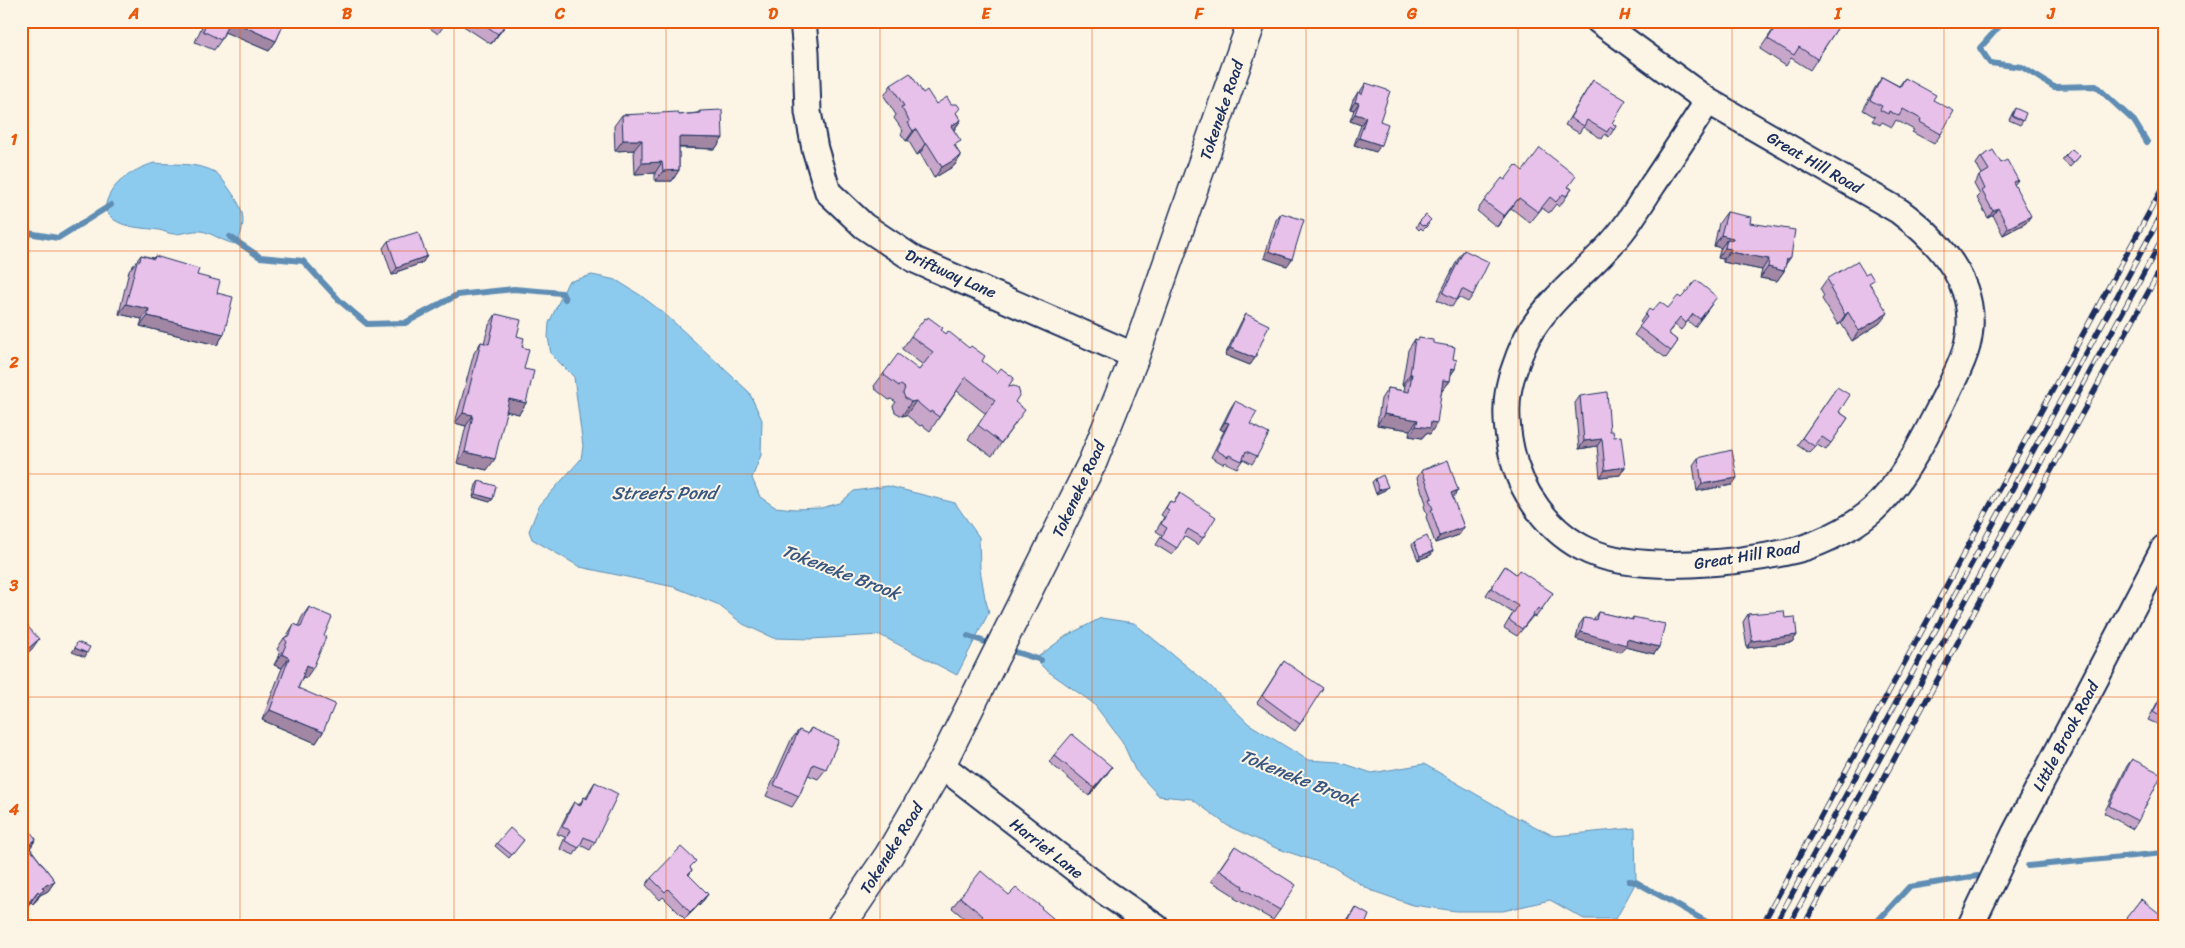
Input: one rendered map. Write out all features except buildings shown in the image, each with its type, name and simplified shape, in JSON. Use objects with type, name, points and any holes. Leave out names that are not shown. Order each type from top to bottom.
[{"type":"main road","name":"Tokeneke Road","points":[[840,927],[889,855],[941,765],[1093,461],[1135,356],[1252,21]]},
{"type":"street","name":"Driftway Lane","points":[[803,21],[808,112],[815,149],[828,192],[864,226],[915,260],[1135,356]]},
{"type":"street","name":"Great Hill Road","points":[[1599,21],[1708,101],[1899,210],[1923,228],[1945,252],[1963,283],[1970,311],[1968,345],[1959,370],[1941,405],[1903,473],[1879,504],[1851,525],[1825,540],[1797,550],[1724,562],[1663,565],[1616,560],[1588,551],[1565,536],[1543,516],[1526,493],[1513,460],[1507,428],[1506,395],[1514,368],[1532,329],[1553,303],[1588,270],[1622,231],[1708,101]]},
{"type":"street","name":"Little Brook Road","points":[[1970,927],[2015,833],[2164,548]]},
{"type":"street","name":"Harriet Lane","points":[[941,765],[1105,892],[1156,927]]},
{"type":"water","points":[[154,163],[185,164],[208,169],[219,175],[237,201],[242,214],[242,228],[237,244],[201,231],[172,234],[159,230],[129,226],[121,224],[109,216],[105,209],[107,200],[116,185],[130,174]]},
{"type":"water","name":"Streets Pond","points":[[592,275],[616,280],[640,295],[665,314],[749,392],[762,420],[761,455],[752,478],[760,497],[775,507],[795,509],[821,508],[840,503],[854,491],[888,486],[955,503],[979,537],[980,569],[989,612],[957,675],[880,635],[811,639],[773,638],[743,624],[717,604],[674,587],[580,567],[532,539],[529,531],[539,506],[581,459],[583,446],[574,377],[551,354],[548,337],[549,323],[568,282]]},
{"type":"water","points":[[1101,618],[1134,623],[1205,681],[1249,724],[1308,760],[1339,762],[1372,773],[1424,764],[1512,815],[1554,836],[1635,828],[1636,882],[1616,919],[1584,919],[1550,900],[1503,911],[1456,911],[1413,905],[1370,890],[1333,867],[1276,848],[1228,826],[1192,799],[1159,796],[1135,770],[1122,741],[1093,703],[1046,670],[1035,659],[1066,636]]},
{"type":"waterway","points":[[2004,21],[1980,48],[1990,63],[2022,67],[2054,87],[2096,86],[2134,121],[2147,142]]},
{"type":"waterway","name":"Tokeneke Brook","points":[[21,228],[28,233],[58,238],[111,205]]},
{"type":"waterway","name":"Tokeneke Brook","points":[[230,237],[260,257],[303,261],[340,301],[367,324],[405,323],[457,295],[514,289],[562,293],[565,299]]},
{"type":"waterway","name":"Tokeneke Brook","points":[[968,636],[994,645]]},
{"type":"waterway","name":"Tokeneke Brook","points":[[1006,649],[1041,660]]},
{"type":"waterway","name":"Tokeneke Brook","points":[[2028,866],[2164,853]]},
{"type":"waterway","name":"Tokeneke Brook","points":[[1872,927],[1909,887],[1978,876]]},
{"type":"waterway","name":"Tokeneke Brook","points":[[1629,881],[1636,882],[1714,926]]},
{"type":"railway","points":[[1761,927],[2164,185]]},
{"type":"railway","points":[[1774,927],[2164,210]]},
{"type":"railway","points":[[1788,927],[2164,236]]},
{"type":"railway","points":[[1803,927],[2164,263]]}]
